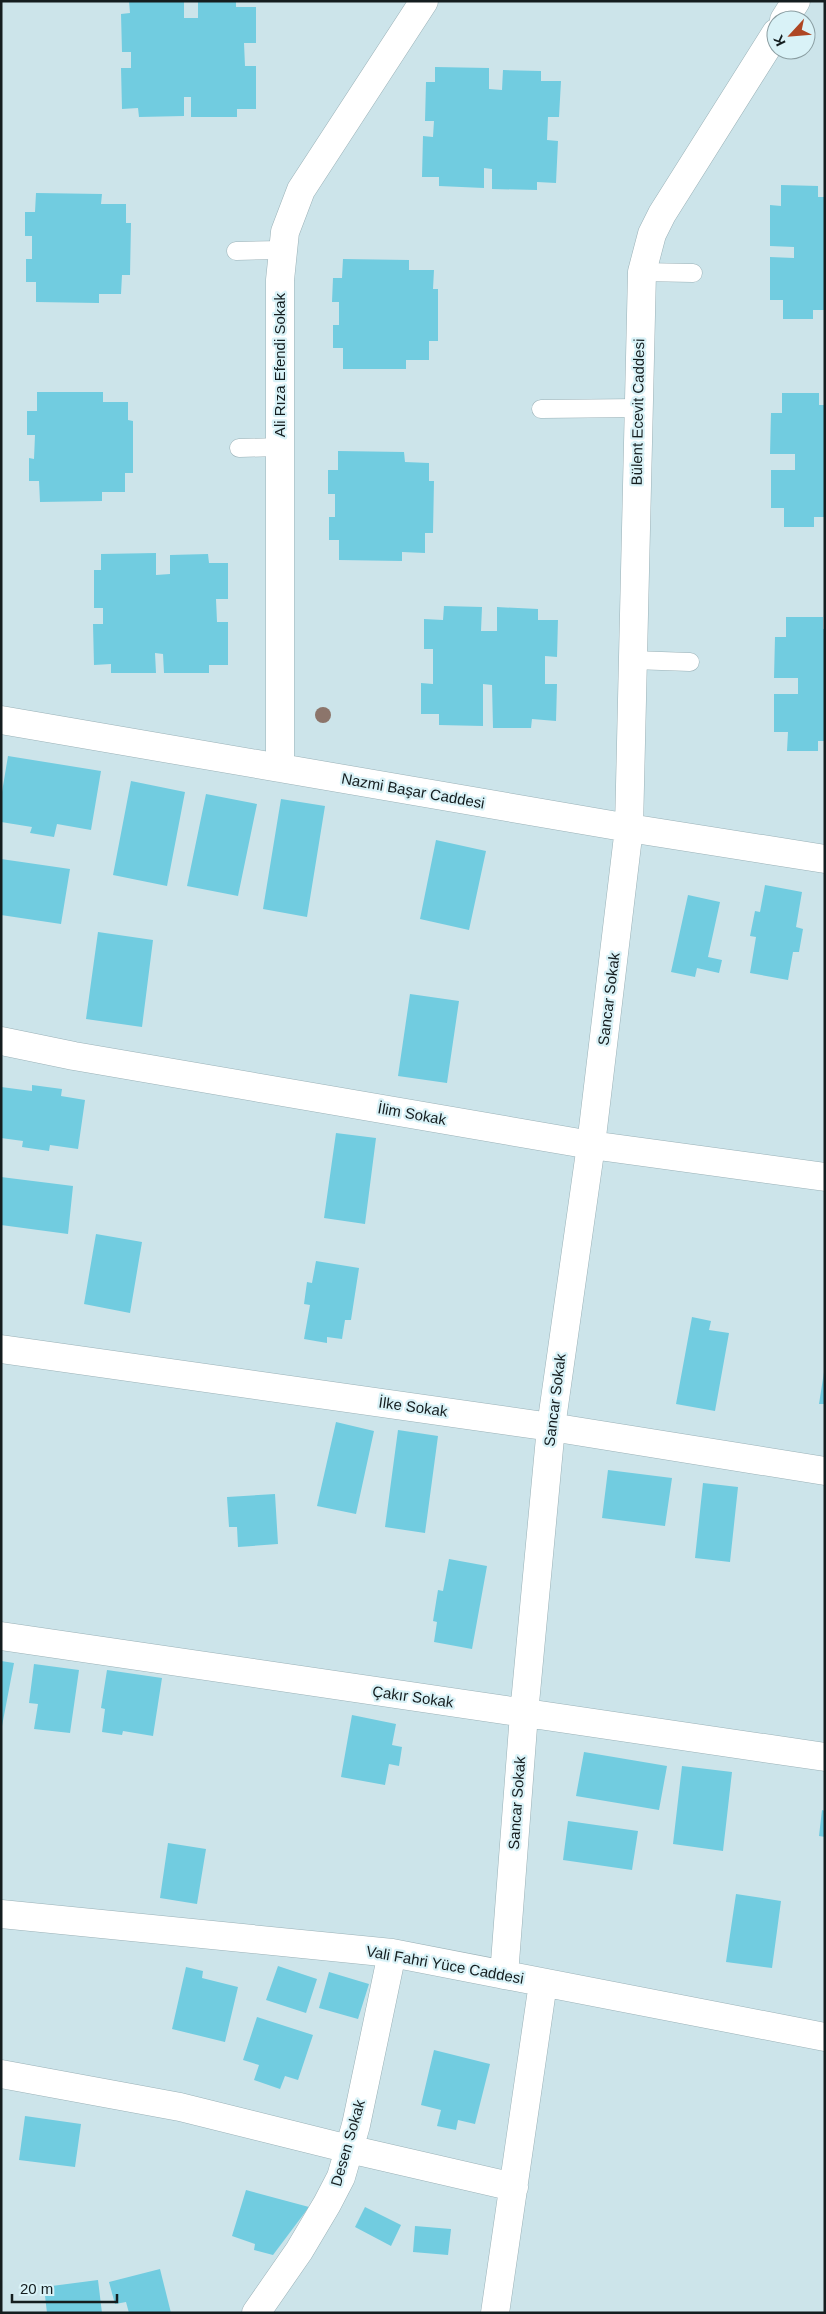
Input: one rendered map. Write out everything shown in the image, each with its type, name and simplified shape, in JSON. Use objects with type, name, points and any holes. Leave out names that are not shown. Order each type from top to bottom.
[{"type":"street","name":"Ali Rıza Efendi Sokak","points":[[280,768],[280,280],[285,232],[301,190],[424,1]]},
{"type":"street","name":"Bülent Ecevit Caddesi","points":[[629,828],[642,272],[652,234],[662,214],[766,49]]},
{"type":"street","name":"Nazmi Başar Caddesi","points":[[1,720],[629,828],[825,859]]},
{"type":"street","name":"Sancar Sokak","points":[[504,1975],[524,1714],[550,1427],[591,1145],[629,828]]},
{"type":"street","name":"İlim Sokak","points":[[1,1041],[84,1058],[591,1145],[825,1177]]},
{"type":"street","name":"İlke Sokak","points":[[1,1349],[550,1427],[825,1470]]},
{"type":"street","name":"Çakır Sokak","points":[[1,1636],[825,1757]]},
{"type":"street","name":"Vali Fahri Yüce Caddesi","points":[[1,1914],[392,1953],[825,2037]]},
{"type":"street","name":"Desen Sokak","points":[[256,2313],[327,2204],[341,2177],[349,2149],[392,1953]]},
{"type":"street","points":[[495,2313],[544,1983]]},
{"type":"street","points":[[1,2074],[180,2107],[514,2187]]},
{"type":"lane","points":[[236,251],[282,250]]},
{"type":"lane","points":[[642,272],[693,273]]},
{"type":"lane","points":[[541,409],[638,408]]},
{"type":"lane","points":[[239,448],[280,447]]},
{"type":"lane","points":[[633,660],[690,662]]},
{"type":"building","points":[[129,1],[184,1],[184,18],[198,18],[198,1],[236,1],[236,7],[256,7],[256,43],[244,43],[245,66],[256,66],[256,109],[237,109],[237,117],[191,117],[191,97],[184,97],[184,116],[139,117],[138,108],[122,109],[121,68],[131,68],[131,52],[122,52],[121,14],[130,13]]},
{"type":"building","points":[[435,67],[489,68],[489,89],[502,90],[503,70],[541,71],[541,81],[561,81],[559,117],[548,117],[547,140],[558,141],[556,183],[537,182],[537,190],[492,189],[492,169],[484,168],[484,188],[439,186],[439,177],[422,177],[423,136],[433,137],[434,121],[425,121],[426,82],[435,82]]},
{"type":"building","points":[[781,185],[818,186],[818,197],[825,197],[825,310],[813,310],[813,319],[783,319],[783,300],[770,300],[770,257],[794,258],[794,247],[770,246],[770,205],[781,206]]},
{"type":"building","points":[[36,193],[102,194],[101,204],[126,204],[126,223],[131,223],[130,275],[122,275],[121,294],[99,294],[99,303],[36,302],[36,282],[26,282],[26,259],[32,259],[32,236],[25,236],[25,212],[35,212]]},
{"type":"building","points":[[343,259],[409,260],[409,270],[434,270],[433,289],[438,289],[438,341],[429,341],[429,360],[406,360],[406,369],[343,369],[343,348],[333,348],[333,325],[339,325],[339,302],[332,302],[333,278],[342,278]]},
{"type":"building","points":[[37,392],[103,392],[103,402],[128,402],[128,420],[133,421],[133,473],[125,473],[125,492],[102,492],[102,501],[40,502],[39,481],[29,481],[29,458],[34,459],[35,435],[27,435],[27,411],[37,411]]},
{"type":"building","points":[[782,393],[819,393],[819,405],[825,405],[825,517],[814,517],[814,527],[784,527],[784,508],[771,508],[771,470],[795,470],[795,454],[770,454],[771,413],[782,413]]},
{"type":"building","points":[[338,451],[404,452],[405,462],[429,463],[429,481],[434,481],[433,533],[425,533],[425,553],[402,552],[402,561],[339,560],[339,540],[329,540],[329,517],[335,517],[335,494],[328,494],[328,470],[338,470]]},
{"type":"building","points":[[156,553],[156,575],[170,574],[170,555],[208,554],[209,563],[228,563],[228,599],[216,599],[217,622],[228,622],[228,665],[209,665],[209,673],[164,673],[163,654],[155,653],[156,673],[111,673],[111,664],[94,665],[93,624],[103,624],[103,608],[94,608],[94,570],[101,570],[101,554]]},
{"type":"building","points":[[444,606],[482,607],[481,631],[497,631],[497,607],[538,609],[538,620],[558,620],[557,657],[545,656],[545,684],[557,684],[556,721],[532,719],[531,728],[493,728],[492,685],[483,684],[483,726],[439,725],[439,714],[421,714],[421,683],[433,684],[433,649],[424,649],[424,619],[443,620]]},
{"type":"building","points":[[786,617],[823,617],[823,629],[825,629],[825,741],[818,741],[818,751],[787,751],[788,732],[774,732],[774,694],[798,694],[798,678],[774,678],[775,637],[786,637]]},
{"type":"building","points":[[8,756],[101,771],[91,830],[57,824],[54,837],[30,833],[32,827],[1,822],[1,798]]},
{"type":"building","points":[[131,781],[185,792],[167,886],[113,875]]},
{"type":"building","points":[[206,794],[257,804],[238,896],[187,886]]},
{"type":"building","points":[[281,799],[325,806],[307,917],[263,909]]},
{"type":"building","points":[[436,840],[486,851],[469,930],[420,919]]},
{"type":"building","points":[[1,859],[70,869],[61,924],[1,915]]},
{"type":"building","points":[[765,885],[802,892],[796,927],[803,929],[799,952],[793,952],[788,980],[750,973],[756,937],[750,936],[755,911],[760,912]]},
{"type":"building","points":[[688,895],[720,902],[708,957],[722,960],[719,973],[697,968],[695,977],[671,972]]},
{"type":"building","points":[[98,932],[153,940],[142,1027],[86,1019]]},
{"type":"building","points":[[410,994],[459,1001],[447,1083],[398,1076]]},
{"type":"building","points":[[32,1085],[62,1089],[61,1096],[85,1100],[78,1149],[50,1145],[49,1151],[22,1147],[23,1141],[1,1138],[1,1087],[32,1091]]},
{"type":"building","points":[[336,1133],[376,1138],[365,1224],[324,1218]]},
{"type":"building","points":[[1,1177],[73,1186],[68,1234],[1,1225]]},
{"type":"building","points":[[96,1234],[142,1242],[130,1313],[84,1304]]},
{"type":"building","points":[[316,1261],[359,1268],[351,1320],[345,1320],[342,1339],[327,1337],[327,1343],[304,1339],[310,1305],[304,1304],[307,1282],[312,1283]]},
{"type":"building","points":[[692,1317],[711,1321],[709,1330],[729,1333],[715,1411],[676,1404]]},
{"type":"building","points":[[824,1372],[825,1404],[819,1404]]},
{"type":"building","points":[[336,1422],[374,1431],[356,1514],[317,1506]]},
{"type":"building","points":[[398,1430],[438,1436],[425,1533],[385,1527]]},
{"type":"building","points":[[608,1470],[672,1478],[665,1526],[602,1518]]},
{"type":"building","points":[[703,1483],[738,1487],[730,1562],[695,1558]]},
{"type":"building","points":[[275,1494],[278,1544],[238,1547],[237,1527],[229,1527],[227,1497]]},
{"type":"building","points":[[449,1559],[487,1566],[472,1649],[434,1642],[437,1622],[433,1621],[438,1590],[443,1591]]},
{"type":"building","points":[[1,1661],[14,1663],[2,1726],[1,1726]]},
{"type":"building","points":[[34,1664],[79,1670],[70,1733],[34,1729],[38,1704],[29,1703]]},
{"type":"building","points":[[107,1670],[162,1678],[153,1736],[123,1731],[122,1735],[102,1732],[105,1709],[101,1708]]},
{"type":"building","points":[[352,1715],[396,1724],[392,1745],[402,1747],[399,1766],[389,1764],[385,1785],[341,1777]]},
{"type":"building","points":[[584,1752],[667,1766],[659,1810],[576,1796]]},
{"type":"building","points":[[682,1766],[732,1772],[723,1851],[673,1844]]},
{"type":"building","points":[[822,1810],[825,1811],[825,1837],[819,1836]]},
{"type":"building","points":[[568,1821],[638,1831],[632,1870],[563,1860]]},
{"type":"building","points":[[168,1843],[206,1849],[197,1904],[160,1898]]},
{"type":"building","points":[[736,1894],[781,1901],[772,1968],[726,1962]]},
{"type":"building","points":[[278,1966],[317,1979],[306,2013],[266,2000]]},
{"type":"building","points":[[186,1967],[203,1971],[202,1978],[238,1987],[225,2042],[172,2029]]},
{"type":"building","points":[[329,1972],[369,1984],[358,2019],[319,2008]]},
{"type":"building","points":[[257,2017],[313,2035],[298,2080],[285,2076],[280,2089],[254,2080],[259,2065],[243,2060]]},
{"type":"building","points":[[434,2050],[490,2064],[475,2124],[458,2120],[456,2130],[437,2126],[441,2110],[421,2105]]},
{"type":"building","points":[[25,2116],[81,2124],[75,2167],[19,2160]]},
{"type":"building","points":[[246,2190],[309,2207],[273,2255],[254,2250],[255,2244],[232,2236]]},
{"type":"building","points":[[365,2207],[401,2225],[391,2246],[355,2227]]},
{"type":"building","points":[[415,2226],[451,2229],[448,2255],[413,2252]]},
{"type":"building","points":[[160,2269],[171,2313],[129,2313],[126,2302],[115,2304],[109,2282]]},
{"type":"building","points":[[98,2280],[102,2313],[47,2313],[44,2287]]}]
